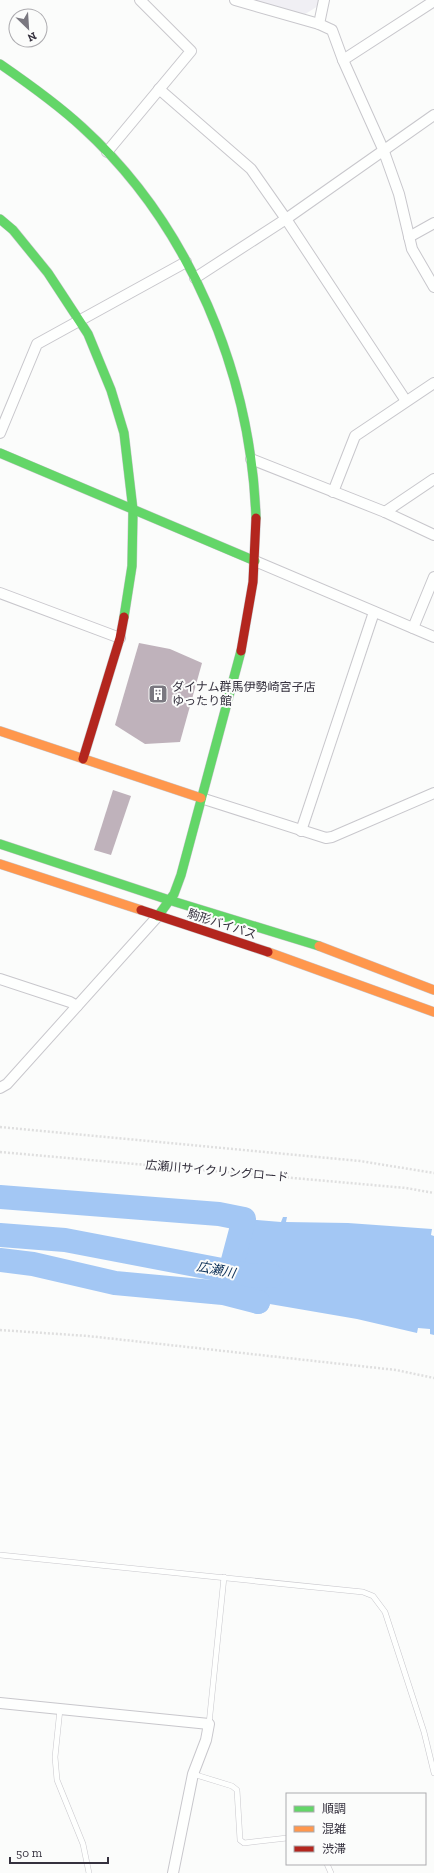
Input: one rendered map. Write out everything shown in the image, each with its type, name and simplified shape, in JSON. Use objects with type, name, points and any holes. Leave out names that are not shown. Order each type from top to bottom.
[{"type":"street","points":[[108,152],[191,51],[140,0]]},
{"type":"street","points":[[235,0],[319,24],[332,30],[343,60],[383,149],[398,194],[412,249],[434,287]]},
{"type":"street","points":[[319,24],[324,0]]},
{"type":"street","points":[[343,60],[434,1]]},
{"type":"street","points":[[0,64],[46,96],[108,152],[157,215],[195,278],[219,333],[230,363],[240,398],[252,459],[257,528],[255,562],[249,608],[239,662],[201,798],[182,875],[174,894],[158,916],[7,1084],[0,1088]]},
{"type":"street","points":[[159,89],[251,169],[286,219],[406,401]]},
{"type":"street","points":[[195,278],[286,219],[383,149],[434,115]]},
{"type":"street","points":[[0,219],[13,230],[48,273],[88,334],[111,390],[124,433],[133,510],[132,566],[120,638],[83,759]]},
{"type":"street","points":[[409,237],[434,223]]},
{"type":"street","points":[[0,433],[38,344],[186,262]]},
{"type":"street","points":[[333,492],[354,436],[434,383]]},
{"type":"street","points":[[0,453],[434,637]]},
{"type":"street","points":[[252,459],[385,512],[434,535]]},
{"type":"street","points":[[385,512],[434,480]]},
{"type":"street","points":[[413,628],[434,577]]},
{"type":"street","points":[[0,593],[120,638]]},
{"type":"street","points":[[301,830],[374,612]]},
{"type":"street","points":[[0,732],[321,837],[332,837],[434,793]]},
{"type":"street","name":"駒形バイパス","points":[[0,844],[169,900],[304,940],[434,990]]},
{"type":"street","name":"駒形バイパス","points":[[0,864],[298,962],[434,1012]]},
{"type":"street","points":[[0,979],[70,1002],[77,1006]]},
{"type":"street","points":[[0,1703],[209,1724],[206,1740],[193,1774],[173,1873]]},
{"type":"lane","points":[[0,1555],[363,1592],[373,1596],[385,1612],[424,1732],[434,1773]]},
{"type":"lane","points":[[209,1724],[224,1577]]},
{"type":"lane","points":[[60,1709],[54,1757],[57,1780],[84,1844],[89,1873]]},
{"type":"lane","points":[[193,1774],[232,1786],[236,1790],[240,1840],[244,1843],[286,1838]]},
{"type":"path","points":[[0,1127],[360,1161],[434,1173]]},
{"type":"path","name":"広瀬川サイクリングロード","points":[[0,1152],[383,1186],[434,1193]]},
{"type":"path","points":[[0,1330],[88,1336],[396,1370],[434,1378]]},
{"type":"shaded area","points":[[246,0],[319,0],[318,6],[302,16]]},
{"type":"water","points":[[283,1217],[287,1217],[286,1222],[348,1223],[432,1229],[431,1235],[434,1236],[434,1335],[430,1334],[430,1329],[418,1328],[417,1333],[357,1319],[258,1302],[232,1264],[244,1219],[281,1222]]},
{"type":"building","name":"ダイナム群馬伊勢崎宮子店 ゆったり館","points":[[139,643],[170,649],[202,663],[180,742],[145,744],[115,725]]},
{"type":"building","points":[[113,790],[131,796],[111,855],[94,850]]},
{"type":"waterway","points":[[0,1197],[219,1214],[244,1219],[232,1264],[258,1302]]},
{"type":"waterway","name":"広瀬川","points":[[0,1235],[65,1240],[248,1275],[272,1276]]},
{"type":"waterway","points":[[0,1260],[33,1264],[115,1283],[223,1293],[258,1302]]},
{"type":"traffic: fast","points":[[0,64],[42,94],[72,118],[120,166],[154,209],[183,256],[208,305],[227,357],[242,410],[252,464],[256,518]]},
{"type":"traffic: fast","points":[[0,219],[13,230],[48,273],[88,334],[111,390],[124,433],[133,510],[132,566],[124,617]]},
{"type":"traffic: fast","points":[[0,453],[255,561]]},
{"type":"traffic: fast","points":[[158,916],[174,894],[181,875],[241,651]]},
{"type":"traffic: fast","points":[[0,844],[169,900],[319,946]]},
{"type":"traffic: slow","points":[[0,731],[201,798]]},
{"type":"traffic: slow","points":[[0,864],[141,910]]},
{"type":"traffic: slow","points":[[319,946],[434,990]]},
{"type":"traffic: slow","points":[[268,952],[434,1012]]},
{"type":"traffic: jam","points":[[241,651],[253,582],[256,518]]},
{"type":"traffic: jam","points":[[83,759],[120,638],[124,617]]},
{"type":"traffic: jam","points":[[141,910],[268,952]]},
{"type":"place","name":"ダイナム群馬伊勢崎宮子店 ゆったり館","points":[[158,694]]}]
